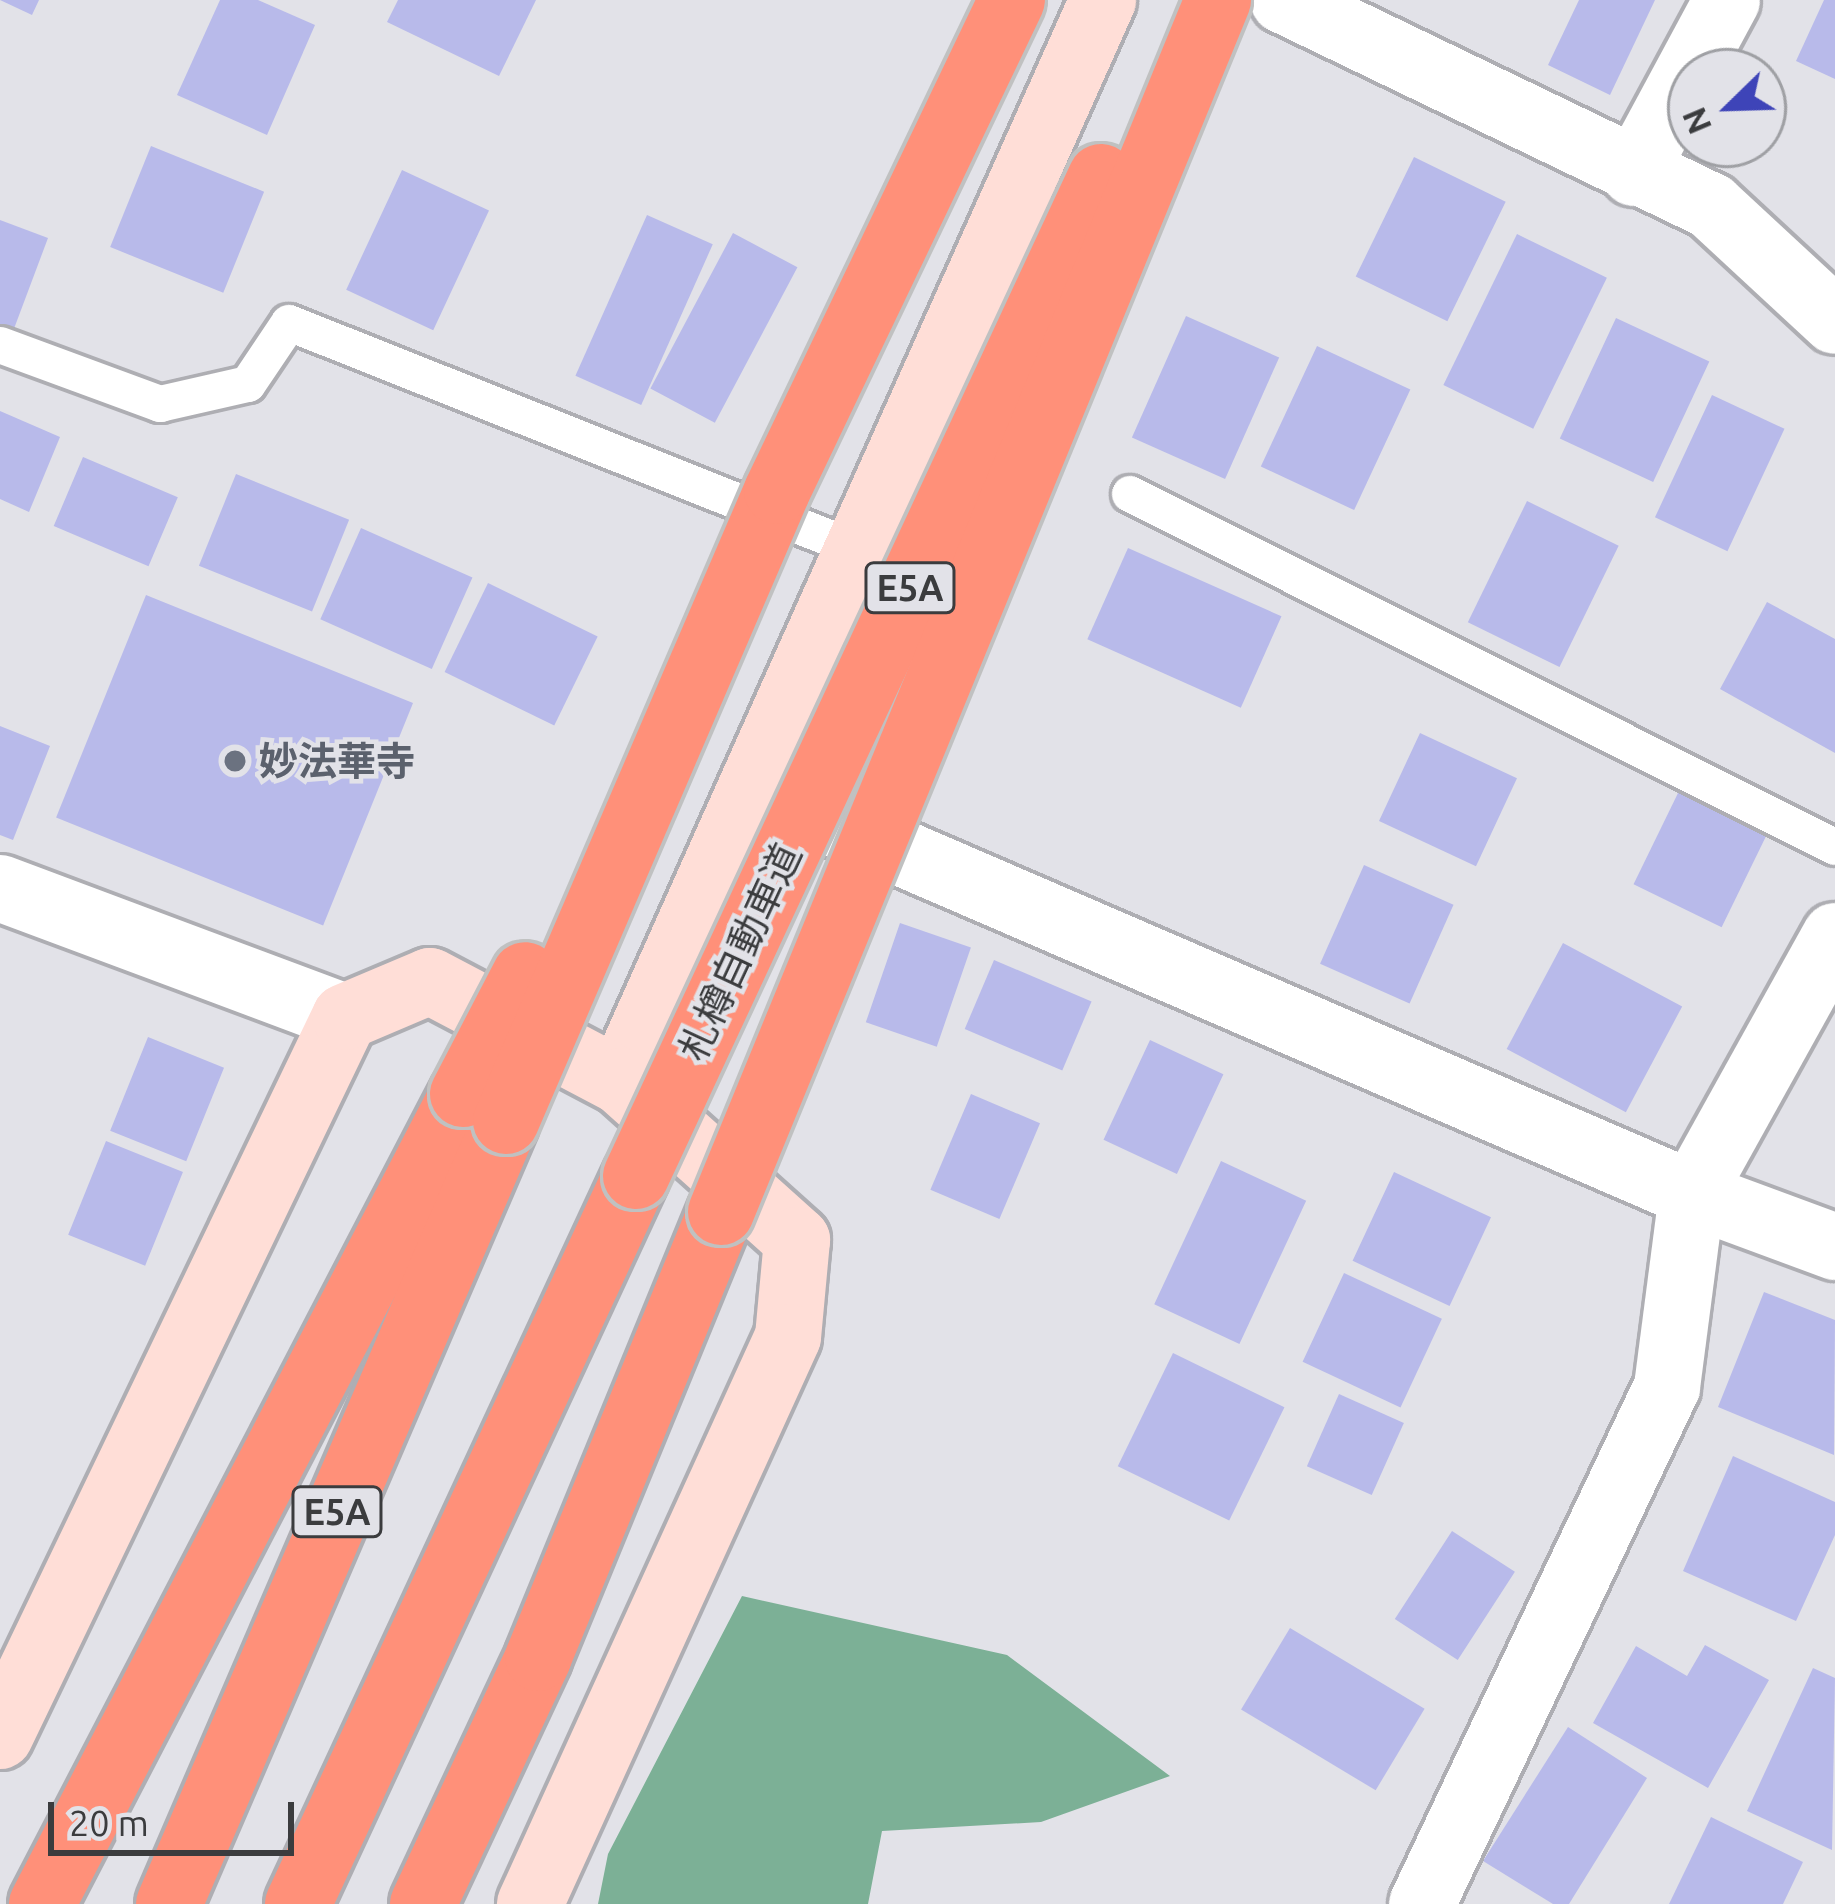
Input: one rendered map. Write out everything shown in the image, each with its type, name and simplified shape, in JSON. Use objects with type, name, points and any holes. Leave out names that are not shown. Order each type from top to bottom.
[{"type":"highway","name":"E5A","points":[[169,1904],[485,1107],[1012,0]]},
{"type":"highway","name":"札樽自動車道","points":[[298,1904],[1183,0]]},
{"type":"highway","points":[[423,1904],[538,1658],[1218,0]]},
{"type":"highway","points":[[42,1904],[485,1107]]},
{"type":"street","points":[[620,1081],[1102,0]]},
{"type":"street","points":[[1283,0],[1711,206],[1835,321]]},
{"type":"street","points":[[1634,172],[1727,0]]},
{"type":"street","points":[[752,789],[1692,1194],[1835,1247]]},
{"type":"street","points":[[0,888],[345,1018]]},
{"type":"street","points":[[1422,1904],[1667,1387],[1692,1194],[1835,936]]},
{"type":"street","points":[[0,1736],[345,1018],[430,981],[620,1081],[797,1240],[788,1337],[530,1904]]},
{"type":"lane","points":[[0,345],[160,404],[248,384],[289,323],[857,549]]},
{"type":"lane","points":[[1130,494],[1835,847]]},
{"type":"green space","points":[[742,1596],[1007,1655],[1170,1776],[1041,1822],[882,1831],[868,1904],[598,1904],[608,1854]]},
{"type":"building","points":[[0,0],[39,0],[32,15]]},
{"type":"building","points":[[220,0],[258,0],[315,25],[267,135],[177,95]]},
{"type":"building","points":[[398,0],[536,0],[499,76],[387,22]]},
{"type":"building","points":[[1579,0],[1655,0],[1610,95],[1548,65]]},
{"type":"building","points":[[1824,0],[1835,0],[1835,79],[1796,61]]},
{"type":"building","points":[[151,146],[264,192],[223,293],[110,247]]},
{"type":"building","points":[[1414,157],[1506,202],[1447,321],[1356,277]]},
{"type":"building","points":[[402,170],[489,211],[433,330],[346,290]]},
{"type":"building","points":[[647,215],[713,244],[641,405],[575,376]]},
{"type":"building","points":[[0,220],[48,238],[12,334],[0,330]]},
{"type":"building","points":[[733,233],[797,267],[715,423],[650,388]]},
{"type":"building","points":[[1517,234],[1607,278],[1533,429],[1443,385]]},
{"type":"building","points":[[1186,316],[1279,357],[1225,479],[1132,438]]},
{"type":"building","points":[[1616,318],[1709,362],[1653,482],[1560,439]]},
{"type":"building","points":[[1317,346],[1410,390],[1354,510],[1261,467]]},
{"type":"building","points":[[1712,395],[1785,429],[1727,551],[1655,517]]},
{"type":"building","points":[[0,411],[60,437],[29,512],[0,499]]},
{"type":"building","points":[[83,457],[178,497],[149,566],[54,526]]},
{"type":"building","points":[[236,474],[349,520],[312,611],[199,566]]},
{"type":"building","points":[[1527,501],[1619,546],[1559,667],[1468,622]]},
{"type":"building","points":[[361,528],[472,578],[432,669],[320,619]]},
{"type":"building","points":[[1128,548],[1281,616],[1241,708],[1087,639]]},
{"type":"building","points":[[488,583],[598,636],[554,725],[445,672]]},
{"type":"building","name":"妙法華寺","points":[[146,595],[413,703],[323,925],[56,818]]},
{"type":"building","points":[[1767,602],[1835,639],[1835,753],[1720,689]]},
{"type":"building","points":[[0,726],[50,746],[13,840],[0,835]]},
{"type":"building","points":[[1420,733],[1517,778],[1476,866],[1379,821]]},
{"type":"building","points":[[1680,789],[1768,832],[1722,927],[1634,884]]},
{"type":"building","points":[[1364,865],[1454,905],[1410,1004],[1320,964]]},
{"type":"building","points":[[900,923],[971,947],[937,1047],[866,1022]]},
{"type":"building","points":[[1563,943],[1682,1006],[1626,1112],[1507,1049]]},
{"type":"building","points":[[994,960],[1092,1001],[1062,1070],[965,1029]]},
{"type":"building","points":[[148,1037],[224,1068],[186,1161],[110,1131]]},
{"type":"building","points":[[1150,1040],[1223,1074],[1177,1174],[1104,1140]]},
{"type":"building","points":[[971,1094],[1040,1123],[999,1219],[930,1190]]},
{"type":"building","points":[[106,1141],[183,1172],[145,1266],[68,1235]]},
{"type":"building","points":[[1221,1161],[1306,1201],[1239,1344],[1154,1304]]},
{"type":"building","points":[[1394,1172],[1491,1217],[1450,1306],[1353,1261]]},
{"type":"building","points":[[1344,1273],[1442,1319],[1400,1407],[1303,1362]]},
{"type":"building","points":[[1764,1292],[1835,1320],[1834,1455],[1718,1407]]},
{"type":"building","points":[[1173,1353],[1284,1407],[1229,1521],[1118,1466]]},
{"type":"building","points":[[1339,1394],[1404,1423],[1372,1495],[1307,1466]]},
{"type":"building","points":[[1733,1456],[1835,1502],[1835,1535],[1796,1621],[1683,1571]]},
{"type":"building","points":[[1452,1531],[1515,1572],[1458,1660],[1395,1619]]},
{"type":"building","points":[[1290,1628],[1425,1709],[1376,1790],[1241,1709]]},
{"type":"building","points":[[1705,1645],[1769,1680],[1708,1788],[1593,1723],[1636,1646],[1687,1676]]},
{"type":"building","points":[[1813,1668],[1835,1678],[1832,1850],[1747,1811]]},
{"type":"building","points":[[1568,1727],[1647,1778],[1569,1904],[1553,1904],[1483,1861]]},
{"type":"building","points":[[1711,1817],[1803,1862],[1783,1904],[1669,1904]]},
{"type":"place","name":"妙法華寺","points":[[235,761]]}]
